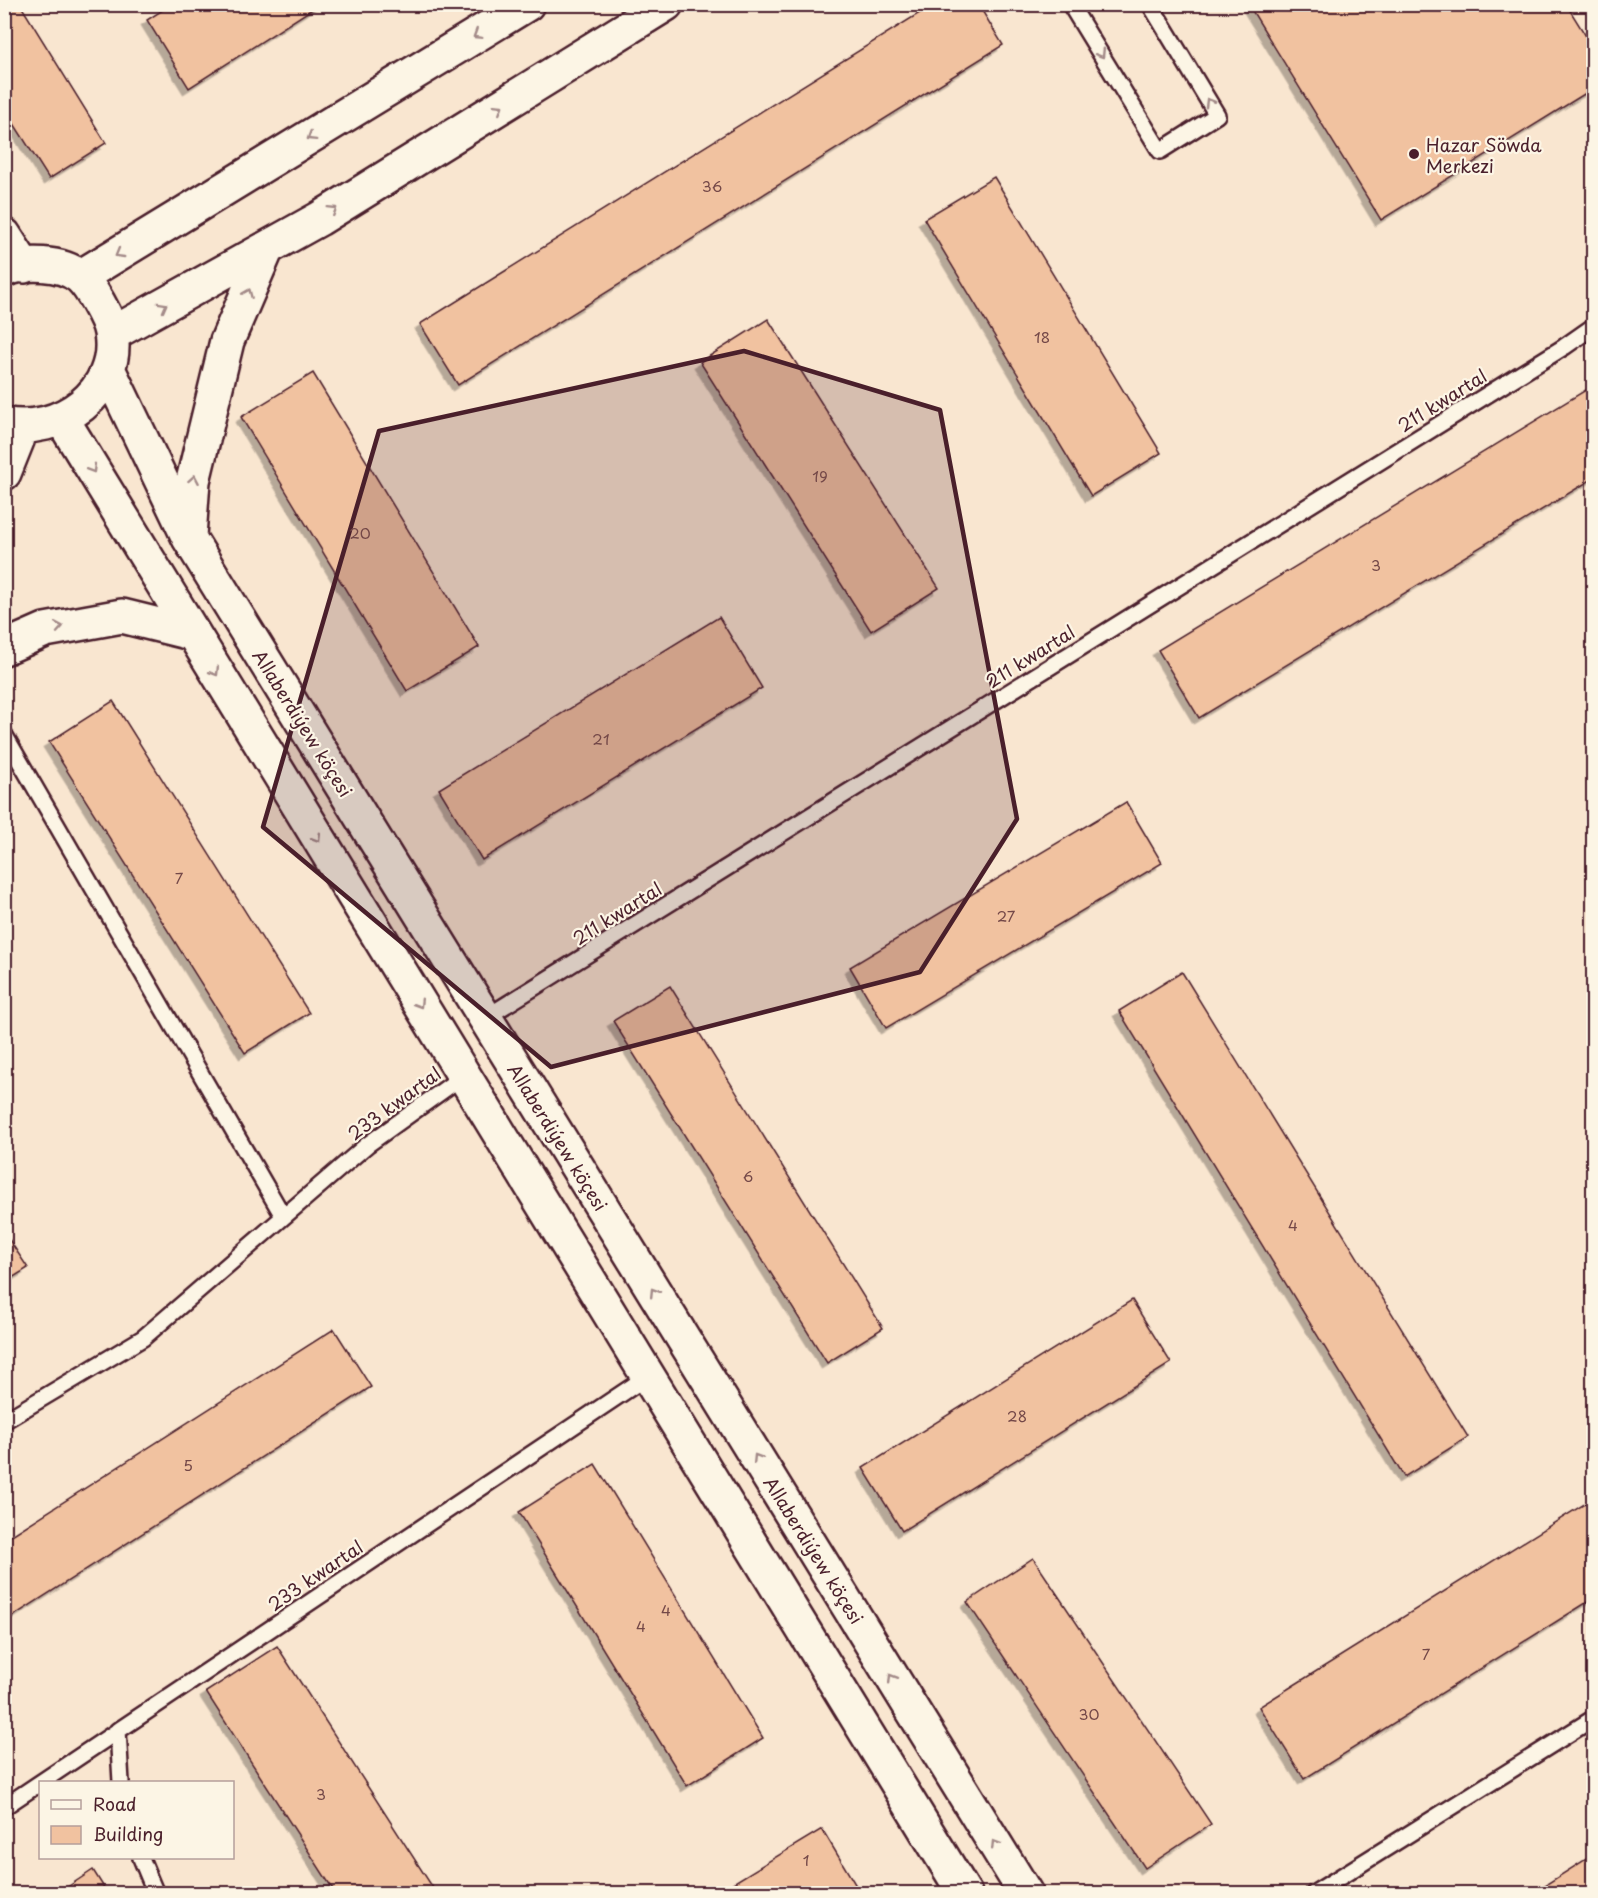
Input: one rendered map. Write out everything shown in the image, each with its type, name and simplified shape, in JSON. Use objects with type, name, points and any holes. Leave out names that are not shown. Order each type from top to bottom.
[{"type":"street","points":[[80,277],[527,4]]},
{"type":"street","points":[[112,334],[319,219],[666,4]]},
{"type":"street","points":[[4,235],[14,268],[58,268],[80,277],[107,318],[112,334],[109,371],[81,408],[62,419],[13,426],[4,472]]},
{"type":"street","points":[[189,538],[193,481],[227,341],[267,248]]},
{"type":"street","name":"Allaberdiýew köçesi","points":[[109,371],[189,538],[1026,1893]]},
{"type":"street","points":[[62,419],[965,1893]]},
{"type":"street","points":[[4,648],[45,630],[122,616],[191,633]]},
{"type":"lane","points":[[1070,4],[1160,151],[1216,116],[1150,4]]},
{"type":"lane","name":"211 kwartal","points":[[485,1018],[1564,347],[1593,326]]},
{"type":"lane","points":[[4,734],[283,1216]]},
{"type":"lane","name":"233 kwartal","points":[[4,1421],[143,1338],[367,1144],[463,1076]]},
{"type":"lane","name":"233 kwartal","points":[[42,1781],[648,1376]]},
{"type":"lane","points":[[1313,1893],[1593,1718]]},
{"type":"lane","points":[[118,1730],[121,1781]]},
{"type":"lane","name":"233 kwartal","points":[[4,1807],[39,1783]]},
{"type":"lane","points":[[142,1859],[156,1893]]},
{"type":"highlighted area","points":[[744,351],[940,410],[1017,819],[920,972],[551,1067],[263,827],[379,431]]},
{"type":"building","points":[[4,4],[20,4],[106,143],[49,179],[4,108]]},
{"type":"building","points":[[172,4],[320,4],[189,88],[147,20]]},
{"type":"building","points":[[934,4],[978,4],[1003,45],[458,385],[420,324]]},
{"type":"building","name":"Hazar Söwda Merkezi","points":[[1248,4],[1566,4],[1594,49],[1594,88],[1381,220]]},
{"type":"building","points":[[994,177],[1161,453],[1091,496],[924,219]]},
{"type":"building","points":[[768,319],[939,588],[871,631],[700,362]]},
{"type":"building","points":[[313,373],[479,647],[407,691],[241,417]]},
{"type":"building","points":[[1594,385],[1594,478],[1199,718],[1158,650]]},
{"type":"building","points":[[719,617],[762,688],[482,860],[439,789]]},
{"type":"building","points":[[113,701],[309,1013],[245,1053],[49,742]]},
{"type":"building","points":[[1126,802],[1162,863],[886,1028],[850,967]]},
{"type":"building","points":[[1182,972],[1468,1437],[1404,1477],[1119,1011]]},
{"type":"building","points":[[670,986],[883,1328],[827,1363],[613,1021]]},
{"type":"building","points":[[4,1232],[28,1268],[4,1283]]},
{"type":"building","points":[[1132,1300],[1171,1363],[902,1531],[863,1468]]},
{"type":"building","points":[[334,1329],[371,1387],[4,1622],[4,1540]]},
{"type":"building","points":[[595,1464],[763,1738],[687,1786],[519,1512]]},
{"type":"building","points":[[1594,1498],[1594,1598],[1304,1779],[1259,1707]]},
{"type":"building","points":[[1033,1558],[1211,1824],[1145,1868],[967,1602]]},
{"type":"building","points":[[277,1646],[437,1894],[336,1894],[206,1692]]},
{"type":"building","points":[[822,1829],[858,1889],[851,1894],[715,1894]]},
{"type":"building","points":[[1594,1854],[1594,1894],[1531,1894]]},
{"type":"building","points":[[93,1870],[108,1894],[57,1894]]},
{"type":"place","name":"Hazar Söwda Merkezi","points":[[1414,154]]}]
